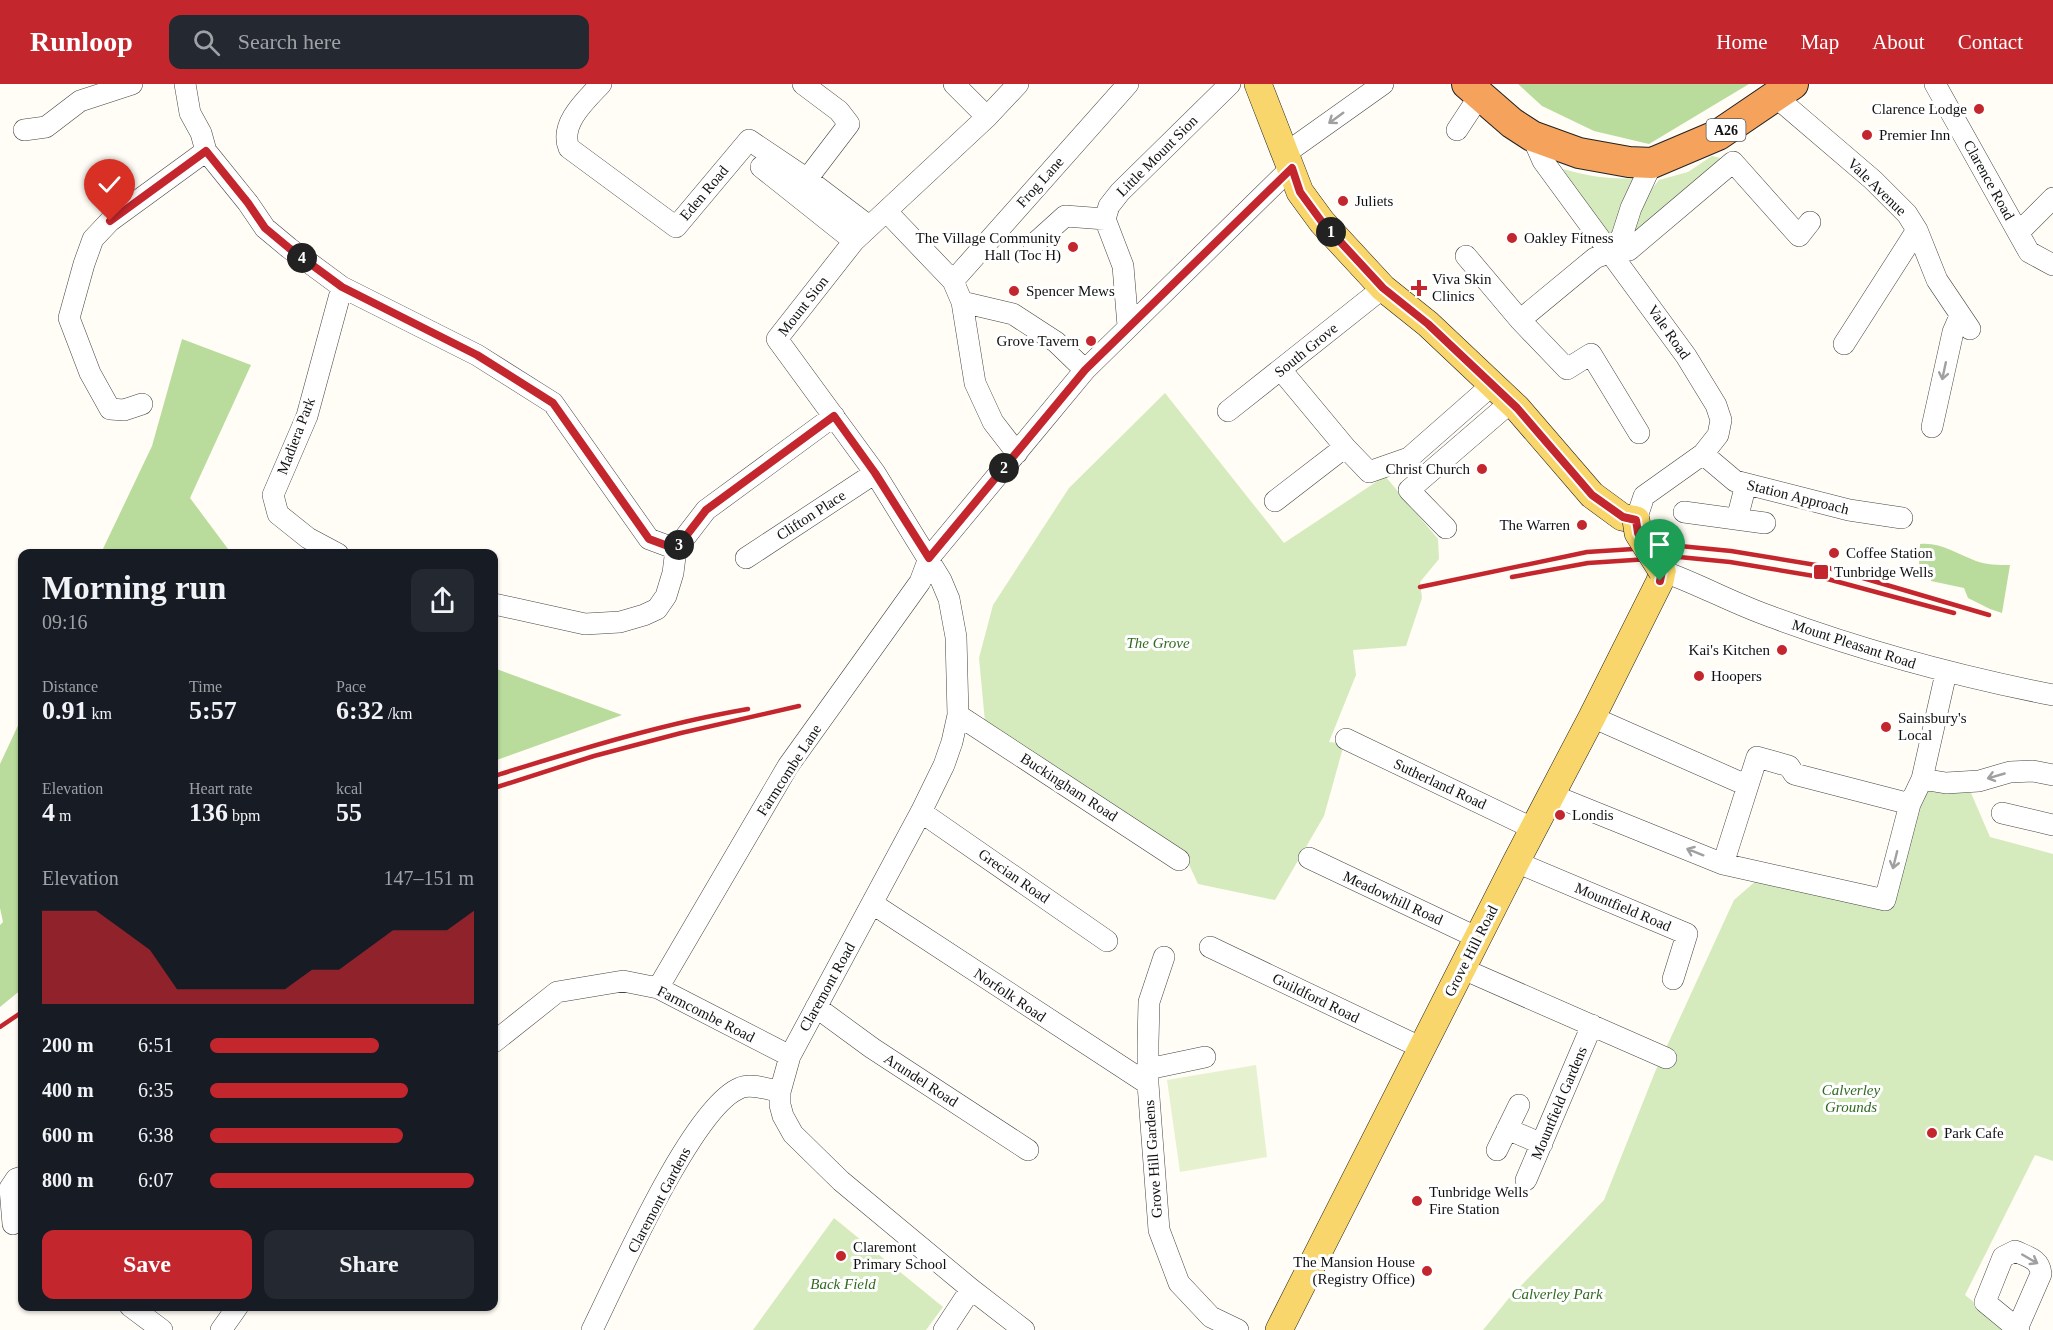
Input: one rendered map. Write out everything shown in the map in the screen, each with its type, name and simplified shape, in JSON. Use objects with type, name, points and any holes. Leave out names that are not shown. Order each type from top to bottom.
[{"type":"highway","name":"A26","points":[[1474,90],[1512,123],[1532,136],[1579,153],[1629,162],[1652,163],[1718,135],[1785,90]]},
{"type":"main road","points":[[1258,84],[1300,192],[1322,222],[1383,288],[1428,324],[1502,394],[1592,495],[1623,517],[1636,520],[1638,533],[1662,571]]},
{"type":"main road","name":"Grove Hill Road","points":[[1279,1330],[1592,717],[1660,581],[1662,571]]},
{"type":"street","points":[[24,130],[46,127],[80,101],[132,84]]},
{"type":"street","points":[[185,84],[190,113],[201,133],[206,151],[265,228],[342,287],[477,355],[553,403],[649,539],[676,549]]},
{"type":"street","name":"Eden Road","points":[[601,84],[581,106],[567,130],[565,140],[569,148],[676,227],[749,140],[807,178],[862,233]]},
{"type":"street","points":[[803,84],[839,111],[849,124],[807,178]]},
{"type":"street","points":[[954,84],[987,117]]},
{"type":"street","name":"Mount Sion","points":[[929,558],[875,473],[777,339],[862,233],[987,117],[1018,84]]},
{"type":"street","name":"Frog Lane","points":[[953,281],[1128,84]]},
{"type":"street","name":"Little Mount Sion","points":[[1105,219],[1108,206],[1120,192],[1230,84]]},
{"type":"street","points":[[929,558],[1085,370],[1289,161],[1383,84]]},
{"type":"street","name":"Clarence Road","points":[[1935,84],[2029,252],[2053,265]]},
{"type":"street","points":[[1457,130],[1474,90]]},
{"type":"street","name":"Vale Avenue","points":[[1785,90],[1907,214],[1917,230],[1937,280],[1965,322],[1953,332],[1932,427]]},
{"type":"street","name":"Vale Road","points":[[1532,136],[1543,161],[1686,356],[1716,405],[1721,420],[1718,435],[1703,454],[1644,496],[1636,520]]},
{"type":"street","points":[[142,404],[124,410],[110,409],[90,373],[69,318],[93,239],[110,221],[206,151]]},
{"type":"street","points":[[1520,320],[1595,258],[1611,252],[1629,250],[1732,162],[1799,236],[1810,222]]},
{"type":"street","points":[[1611,252],[1622,236],[1631,208],[1652,163]]},
{"type":"street","points":[[761,167],[862,233]]},
{"type":"street","points":[[2019,232],[2053,198]]},
{"type":"street","points":[[887,212],[953,281],[962,302],[975,383],[993,422],[1017,453]]},
{"type":"street","points":[[1034,244],[1065,216],[1105,219],[1122,266],[1128,326]]},
{"type":"street","points":[[1844,344],[1917,230]]},
{"type":"street","points":[[1466,256],[1520,320],[1567,369],[1591,354],[1639,433]]},
{"type":"street","name":"Madiera Park","points":[[329,549],[308,538],[279,513],[273,495],[307,416],[342,287]]},
{"type":"street","name":"South Grove","points":[[1228,411],[1383,288]]},
{"type":"street","points":[[962,302],[1013,314],[1056,342],[1085,370]]},
{"type":"street","points":[[1281,370],[1345,447],[1369,472],[1409,458],[1502,394]]},
{"type":"street","points":[[1446,528],[1409,489],[1502,394]]},
{"type":"street","points":[[498,605],[585,624],[620,622],[657,609],[666,596],[673,573],[676,549],[706,510],[834,416]]},
{"type":"street","points":[[1275,501],[1345,447]]},
{"type":"street","name":"Station Approach","points":[[1703,454],[1735,481],[1849,510],[1902,518]]},
{"type":"street","name":"Clifton Place","points":[[746,558],[875,473]]},
{"type":"street","points":[[1737,519],[1746,484]]},
{"type":"street","points":[[1684,513],[1765,523]]},
{"type":"street","name":"Claremont Road","points":[[929,558],[949,599],[956,637],[958,715],[944,765],[873,904],[790,1056],[780,1092],[783,1116],[793,1134],[808,1151],[970,1289],[1024,1330]]},
{"type":"street","name":"Farmcombe Lane","points":[[658,988],[788,766],[920,582],[929,558]]},
{"type":"street","name":"Mount Pleasant Road","points":[[1662,571],[1688,580],[1729,600],[1871,652],[1946,673],[2053,695]]},
{"type":"street","points":[[1552,795],[1723,864],[1794,877],[1885,900],[1896,834],[1922,779],[1946,673]]},
{"type":"street","name":"Buckingham Road","points":[[958,715],[1179,860]]},
{"type":"street","points":[[1592,717],[1746,785]]},
{"type":"street","name":"Sutherland Road","points":[[1346,739],[1534,829]]},
{"type":"street","points":[[1723,864],[1746,785],[1757,757],[1789,766],[1794,774],[1910,804]]},
{"type":"street","points":[[1922,779],[1946,783],[1979,781],[2010,772],[2033,771],[2053,775]]},
{"type":"street","name":"Grecian Road","points":[[921,812],[1107,941]]},
{"type":"street","points":[[2002,813],[2053,825]]},
{"type":"street","name":"Meadowhill Road","points":[[1309,858],[1478,938]]},
{"type":"street","name":"Mountfield Road","points":[[1516,862],[1687,934],[1673,979]]},
{"type":"street","name":"Norfolk Road","points":[[873,904],[1148,1077]]},
{"type":"street","name":"Guildford Road","points":[[1210,947],[1422,1048]]},
{"type":"street","name":"Grove Hill Gardens","points":[[1164,957],[1149,1002],[1148,1077],[1159,1230],[1179,1283],[1211,1317],[1238,1330]]},
{"type":"street","points":[[1463,969],[1666,1058]]},
{"type":"street","name":"Farmcombe Road","points":[[498,1039],[557,992],[623,981],[658,988],[790,1056]]},
{"type":"street","name":"Arundel Road","points":[[816,1007],[872,1048],[1028,1150]]},
{"type":"street","name":"Mountfield Gardens","points":[[1526,1180],[1592,1025]]},
{"type":"street","points":[[1148,1077],[1205,1057]]},
{"type":"street","name":"Claremont Gardens","points":[[592,1330],[668,1177],[714,1109],[742,1087],[749,1086],[780,1092]]},
{"type":"street","points":[[1497,1150],[1519,1105]]},
{"type":"street","points":[[1507,1129],[1542,1144]]},
{"type":"street","points":[[12,1227],[10,1188],[18,1178]]},
{"type":"street","points":[[2015,1251],[2035,1260],[2041,1266],[2041,1274],[2018,1329],[1985,1302],[2003,1257],[2015,1251]]},
{"type":"street","points":[[944,1330],[970,1289]]},
{"type":"street","points":[[137,1311],[162,1330]]},
{"type":"street","points":[[221,1330],[234,1311]]},
{"type":"green space","points":[[1518,84],[1749,84],[1649,144],[1594,131],[1542,106]]},
{"type":"green space","points":[[1712,156],[1725,159],[1629,239],[1646,196],[1659,180],[1688,172]]},
{"type":"green space","points":[[1563,169],[1599,177],[1636,178],[1613,235],[1607,236]]},
{"type":"green space","points":[[182,339],[251,365],[190,498],[228,549],[103,549],[152,446]]},
{"type":"green space","name":"The Grove","points":[[1165,393],[1284,543],[1385,476],[1438,539],[1439,559],[1420,582],[1422,598],[1406,646],[1353,650],[1356,675],[1329,742],[1344,744],[1324,816],[1275,900],[1198,884],[1186,858],[985,722],[979,658],[993,605],[1069,488]]},
{"type":"green space","points":[[1920,544],[1942,547],[1984,563],[2010,565],[2002,613],[1968,598],[1964,588],[1931,581],[1930,568],[1919,565]]},
{"type":"green space","points":[[498,669],[622,715],[498,760]]},
{"type":"green space","points":[[18,726],[18,992],[0,1007],[0,925],[3,922],[0,908],[0,764]]},
{"type":"green space","name":"Calverley Grounds","points":[[1924,786],[1947,792],[1971,793],[1990,837],[2053,854],[2053,1161],[2035,1155],[1965,1295],[2009,1330],[1483,1330],[1509,1298],[1604,1200],[1655,1072],[1734,900],[1766,872],[1892,906]]},
{"type":"green space","points":[[1256,1065],[1267,1157],[1180,1172],[1167,1080]]},
{"type":"green space","name":"Back Field","points":[[834,1218],[943,1307],[926,1330],[753,1330]]},
{"type":"railway","points":[[1420,587],[1587,552],[1680,546],[1731,551],[1822,566],[1989,615]]},
{"type":"railway","points":[[1512,577],[1588,563],[1679,557],[1730,562],[1820,577],[1954,613]]},
{"type":"railway","points":[[498,787],[594,756],[799,706]]},
{"type":"railway","points":[[498,775],[652,730],[748,709]]},
{"type":"railway","points":[[0,1027],[18,1015]]},
{"type":"place","name":"Clarence Lodge","points":[[1979,109]]},
{"type":"place","name":"Premier Inn","points":[[1867,135]]},
{"type":"place","name":"Juliets","points":[[1343,201]]},
{"type":"place","name":"Oakley Fitness","points":[[1512,238]]},
{"type":"place","name":"The Village Community Hall (Toc H)","points":[[1073,247]]},
{"type":"place","name":"Viva Skin Clinics","points":[[1419,288]]},
{"type":"place","name":"Spencer Mews","points":[[1014,291]]},
{"type":"place","name":"Grove Tavern","points":[[1091,341]]},
{"type":"place","name":"Christ Church","points":[[1482,469]]},
{"type":"place","name":"The Warren","points":[[1582,525]]},
{"type":"place","name":"Coffee Station","points":[[1834,553]]},
{"type":"place","name":"Tunbridge Wells","points":[[1821,572]]},
{"type":"place","name":"Kai's Kitchen","points":[[1782,650]]},
{"type":"place","name":"Hoopers","points":[[1699,676]]},
{"type":"place","name":"Sainsbury's Local","points":[[1886,727]]},
{"type":"place","name":"Londis","points":[[1560,815]]},
{"type":"place","name":"Park Cafe","points":[[1932,1133]]},
{"type":"place","name":"Tunbridge Wells Fire Station","points":[[1417,1201]]},
{"type":"place","name":"Claremont Primary School","points":[[841,1256]]},
{"type":"place","name":"The Mansion House (Registry Office)","points":[[1427,1271]]},
{"type":"route","points":[[110,221],[206,151],[265,228],[342,287],[477,355],[553,403],[649,539],[676,549],[706,510],[834,416],[875,473],[929,558],[1085,370],[1292,168],[1300,192],[1322,222],[1383,288],[1428,324],[1517,408],[1592,495],[1623,517],[1636,520],[1638,533],[1662,571],[1660,581]]},
{"type":"park label","name":"Calverley Park","points":[[1557,1294]]}]
